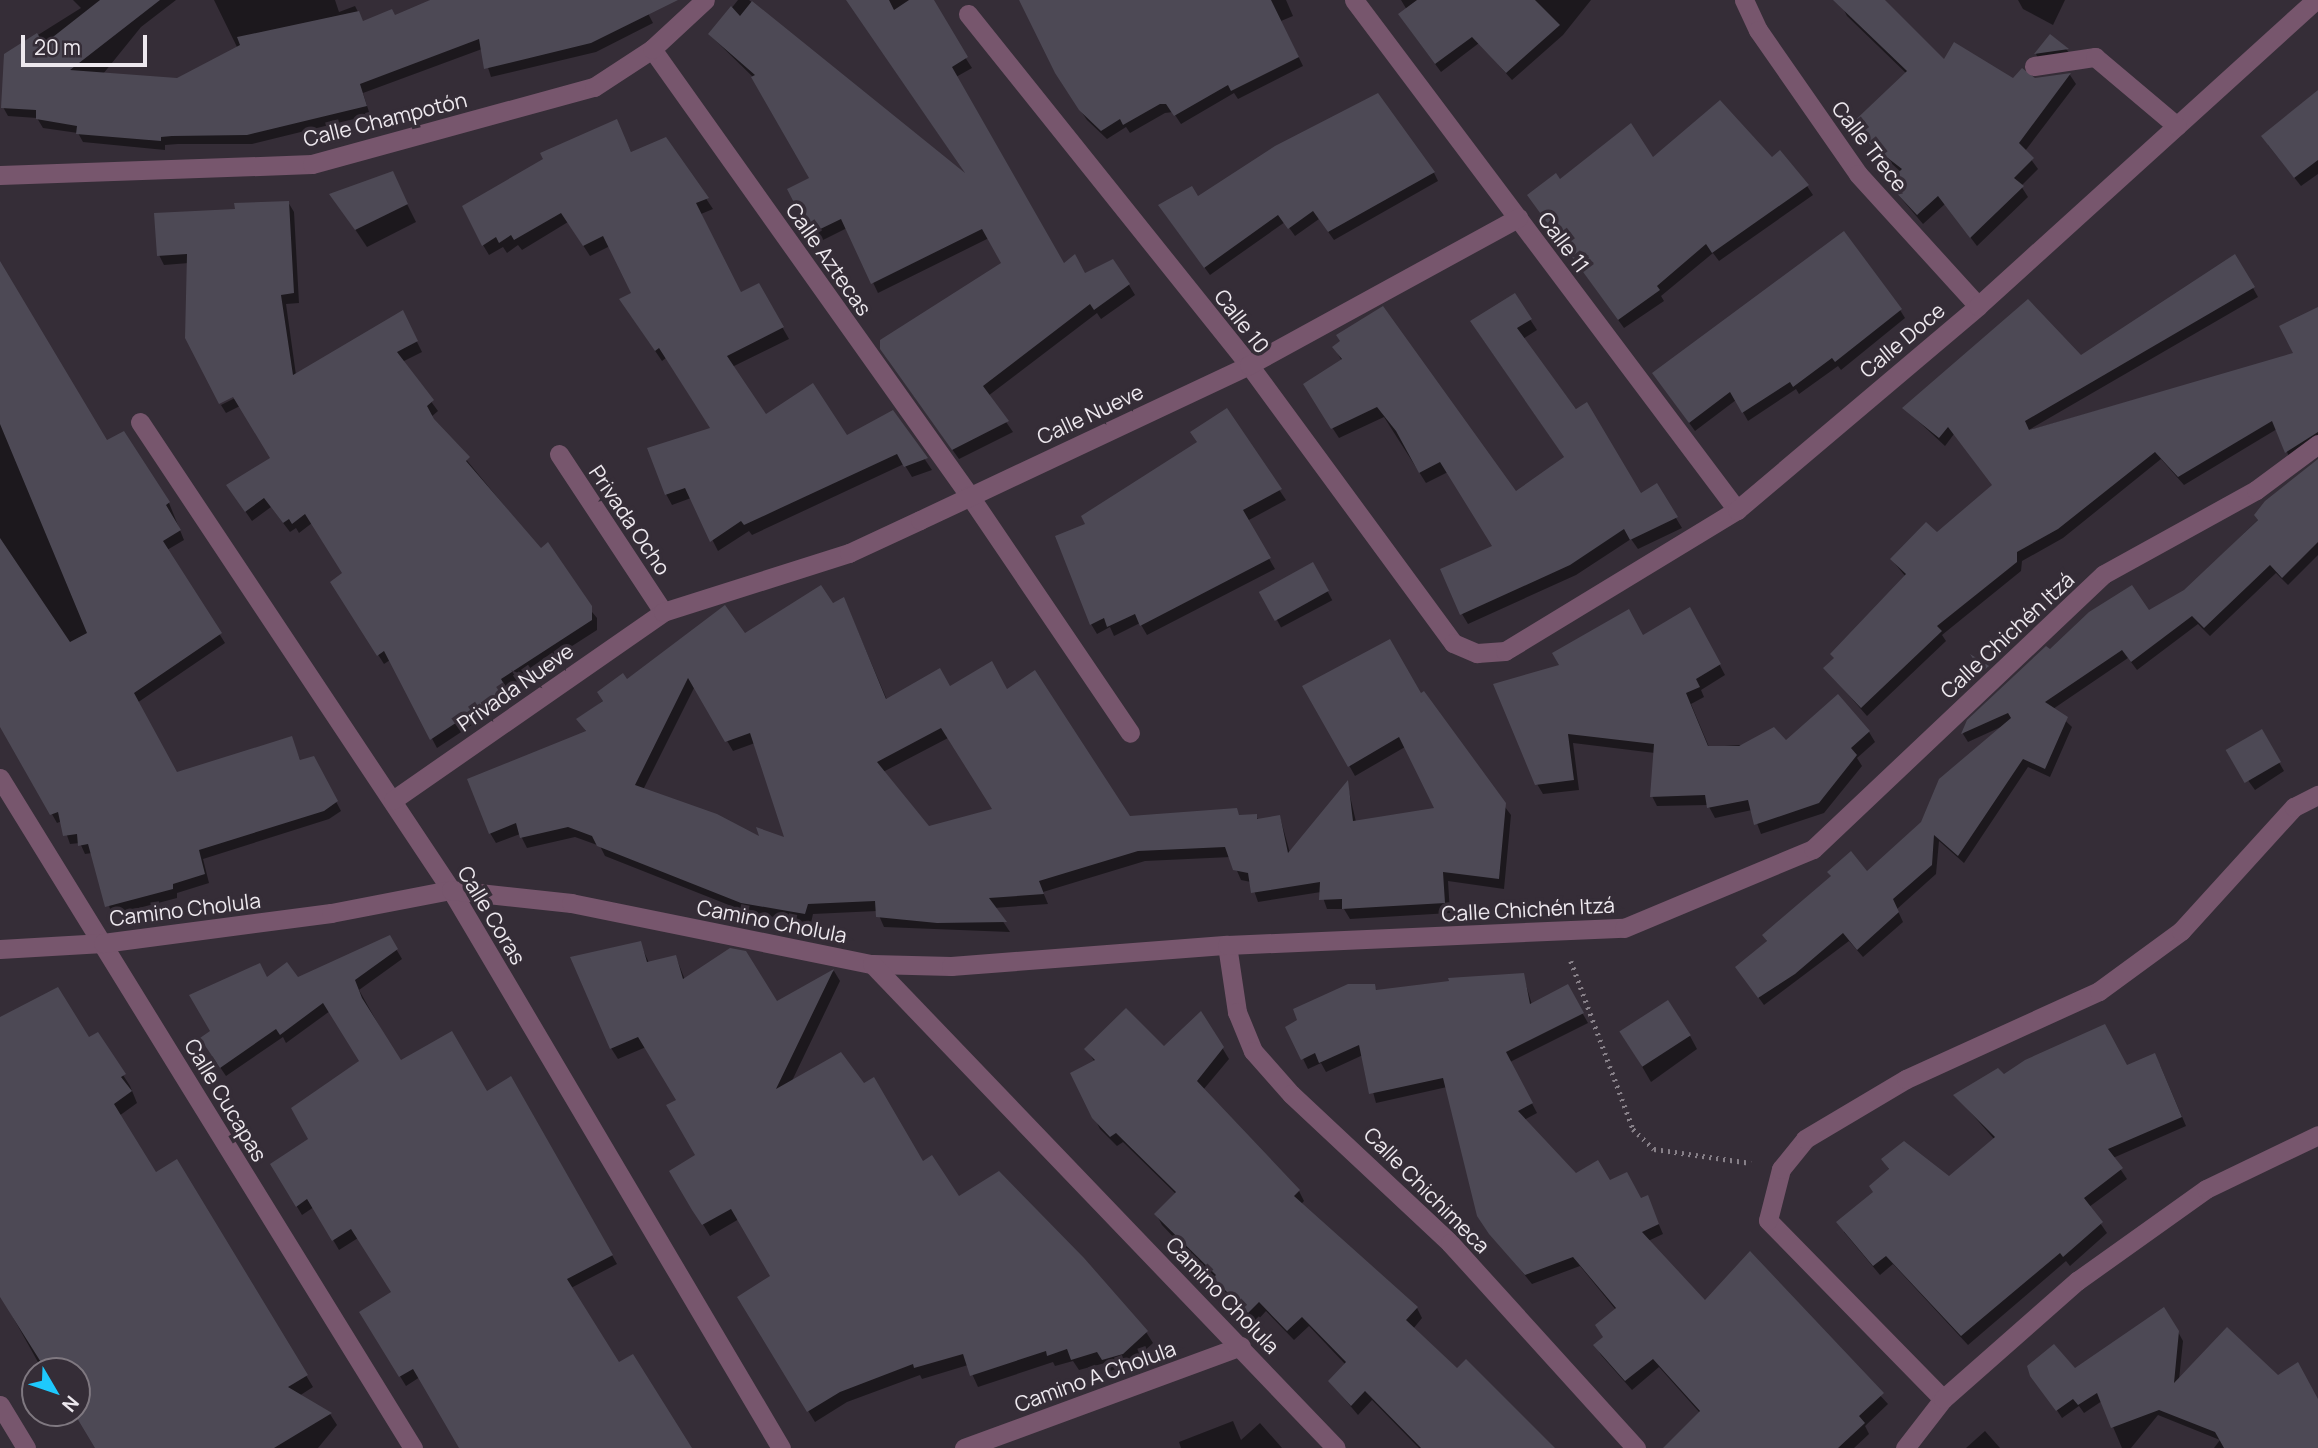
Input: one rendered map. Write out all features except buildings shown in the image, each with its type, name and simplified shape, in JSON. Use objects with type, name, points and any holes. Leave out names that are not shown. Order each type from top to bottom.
[{"type":"street","name":"Calle Champotón","points":[[2,172],[312,164],[594,88],[652,49],[705,0]]},
{"type":"street","name":"Calle 11","points":[[1354,0],[1737,510]]},
{"type":"street","name":"Calle Trece","points":[[1744,0],[1758,30],[1858,174],[1978,306]]},
{"type":"street","name":"Calle Doce","points":[[1478,653],[1506,651],[1737,510],[1978,306],[2316,0]]},
{"type":"street","name":"Calle 10","points":[[968,14],[1249,365],[1454,643],[1478,653]]},
{"type":"street","name":"Calle Aztecas","points":[[652,49],[969,495],[1130,733]]},
{"type":"street","points":[[2034,66],[2095,57],[2177,126]]},
{"type":"street","name":"Calle Nueve","points":[[663,612],[849,553],[1249,365],[1518,218]]},
{"type":"street","name":"Calle Coras","points":[[140,422],[451,890],[780,1448]]},
{"type":"street","name":"Calle Chichén Itzá","points":[[872,964],[951,967],[1227,945],[1623,928],[1813,849],[2104,575],[2256,490],[2318,444]]},
{"type":"street","name":"Privada Ocho","points":[[559,454],[663,612]]},
{"type":"street","name":"Privada Nueve","points":[[393,800],[663,612]]},
{"type":"street","name":"Calle Cucapas","points":[[0,778],[412,1448]]},
{"type":"street","points":[[1943,1399],[1768,1220],[1781,1169],[1805,1139],[1906,1079],[2099,991],[2181,931],[2294,807],[2318,795]]},
{"type":"street","name":"Camino Cholula","points":[[0,949],[103,943],[331,913],[451,890],[584,905],[872,964],[1336,1448]]},
{"type":"street","name":"Calle Chichimeca","points":[[1227,945],[1237,1012],[1253,1051],[1290,1094],[1450,1242],[1636,1448]]},
{"type":"street","points":[[1905,1448],[1943,1399],[2077,1281],[2206,1189],[2318,1135]]},
{"type":"street","name":"Camino A Cholula","points":[[964,1448],[1241,1346]]},
{"type":"street","points":[[0,1405],[26,1448]]},
{"type":"path","points":[[1560,931],[1633,1129],[1645,1143],[1654,1149],[1781,1169]]}]
